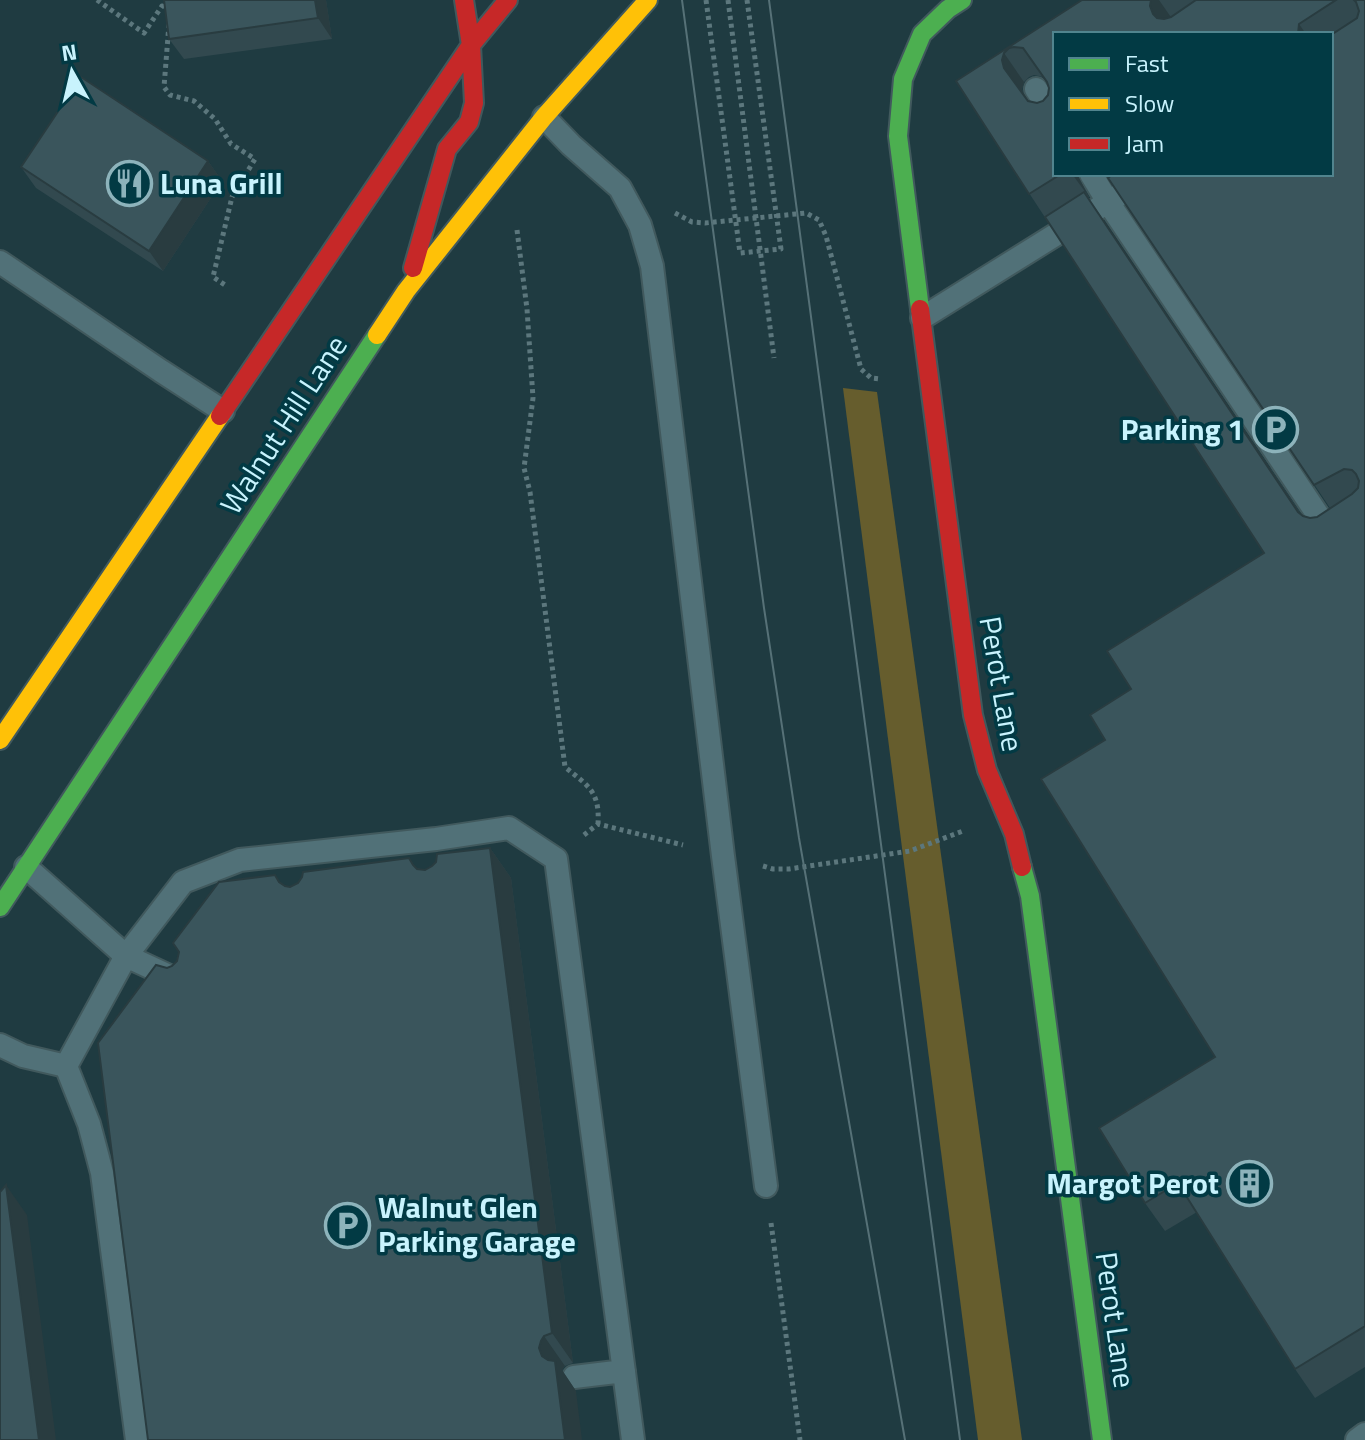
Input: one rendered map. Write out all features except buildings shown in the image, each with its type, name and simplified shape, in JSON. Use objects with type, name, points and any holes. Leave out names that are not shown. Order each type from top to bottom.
[{"type":"main road","points":[[406,291],[447,149],[469,122],[474,103],[471,45],[464,0]]},
{"type":"main road","name":"Walnut Hill Lane","points":[[0,740],[471,45],[508,0]]},
{"type":"main road","name":"Walnut Hill Lane","points":[[0,907],[17,861],[406,291],[544,117],[648,0]]},
{"type":"main road","name":"Perot Lane","points":[[962,0],[922,34],[903,79],[898,136],[973,715],[987,770],[1014,834],[1030,896],[1102,1440]]},
{"type":"lane","points":[[1036,89],[1053,115]]},
{"type":"lane","points":[[544,117],[620,188],[640,225],[652,266],[766,1186]]},
{"type":"lane","points":[[1092,176],[1330,533],[1365,511]]},
{"type":"lane","points":[[922,318],[1150,176]]},
{"type":"lane","points":[[0,262],[223,411]]},
{"type":"lane","points":[[66,1066],[126,956],[183,882],[240,860],[509,828],[556,859],[633,1440]]},
{"type":"lane","points":[[436,839],[440,862]]},
{"type":"lane","points":[[302,853],[306,878]]},
{"type":"lane","points":[[17,861],[126,956],[186,984]]},
{"type":"lane","points":[[0,1045],[23,1056],[66,1066]]},
{"type":"lane","points":[[66,1066],[89,1124],[102,1173],[137,1440]]},
{"type":"lane","points":[[574,1377],[624,1371]]},
{"type":"lane","points":[[1357,1440],[1365,1434]]},
{"type":"path","points":[[97,0],[144,33],[162,6],[170,8],[169,0]]},
{"type":"path","points":[[706,0],[740,253],[781,249],[747,0]]},
{"type":"path","points":[[728,0],[774,358]]},
{"type":"path","points":[[169,23],[164,87],[170,95],[194,101],[215,119],[231,144],[255,159],[232,197],[213,277],[225,285]]},
{"type":"path","points":[[620,188],[692,222],[720,223],[806,213],[819,220],[861,369],[871,378],[893,377]]},
{"type":"path","points":[[516,220],[527,309],[533,398],[524,468],[530,492],[565,767],[594,791],[599,806],[598,824]]},
{"type":"path","points":[[766,1186],[800,1440]]},
{"type":"shaded area","points":[[843,388],[877,392],[1022,1440],[978,1440]]},
{"type":"tram line","points":[[682,0],[764,608],[799,838],[905,1440]]},
{"type":"tram line","points":[[769,0],[960,1440]]},
{"type":"traffic: fast","points":[[920,309],[898,136],[903,79],[922,34],[962,0]]},
{"type":"traffic: fast","points":[[0,907],[377,335]]},
{"type":"traffic: fast","points":[[1022,867],[1030,896],[1102,1440]]},
{"type":"traffic: slow","points":[[377,335],[406,291],[544,117],[648,0]]},
{"type":"traffic: slow","points":[[0,740],[220,416]]},
{"type":"traffic: jam","points":[[413,268],[447,149],[469,122],[474,103],[471,45],[464,0]]},
{"type":"traffic: jam","points":[[220,416],[471,45],[508,0]]},
{"type":"traffic: jam","points":[[920,309],[973,715],[987,770],[1014,834],[1022,867]]},
{"type":"place","name":"Luna Grill","points":[[129,184]]},
{"type":"place","name":"Parking 1","points":[[1275,430]]},
{"type":"place","name":"Margot Perot","points":[[1250,1184]]},
{"type":"place","name":"Walnut Glen Parking Garage","points":[[347,1225]]}]
